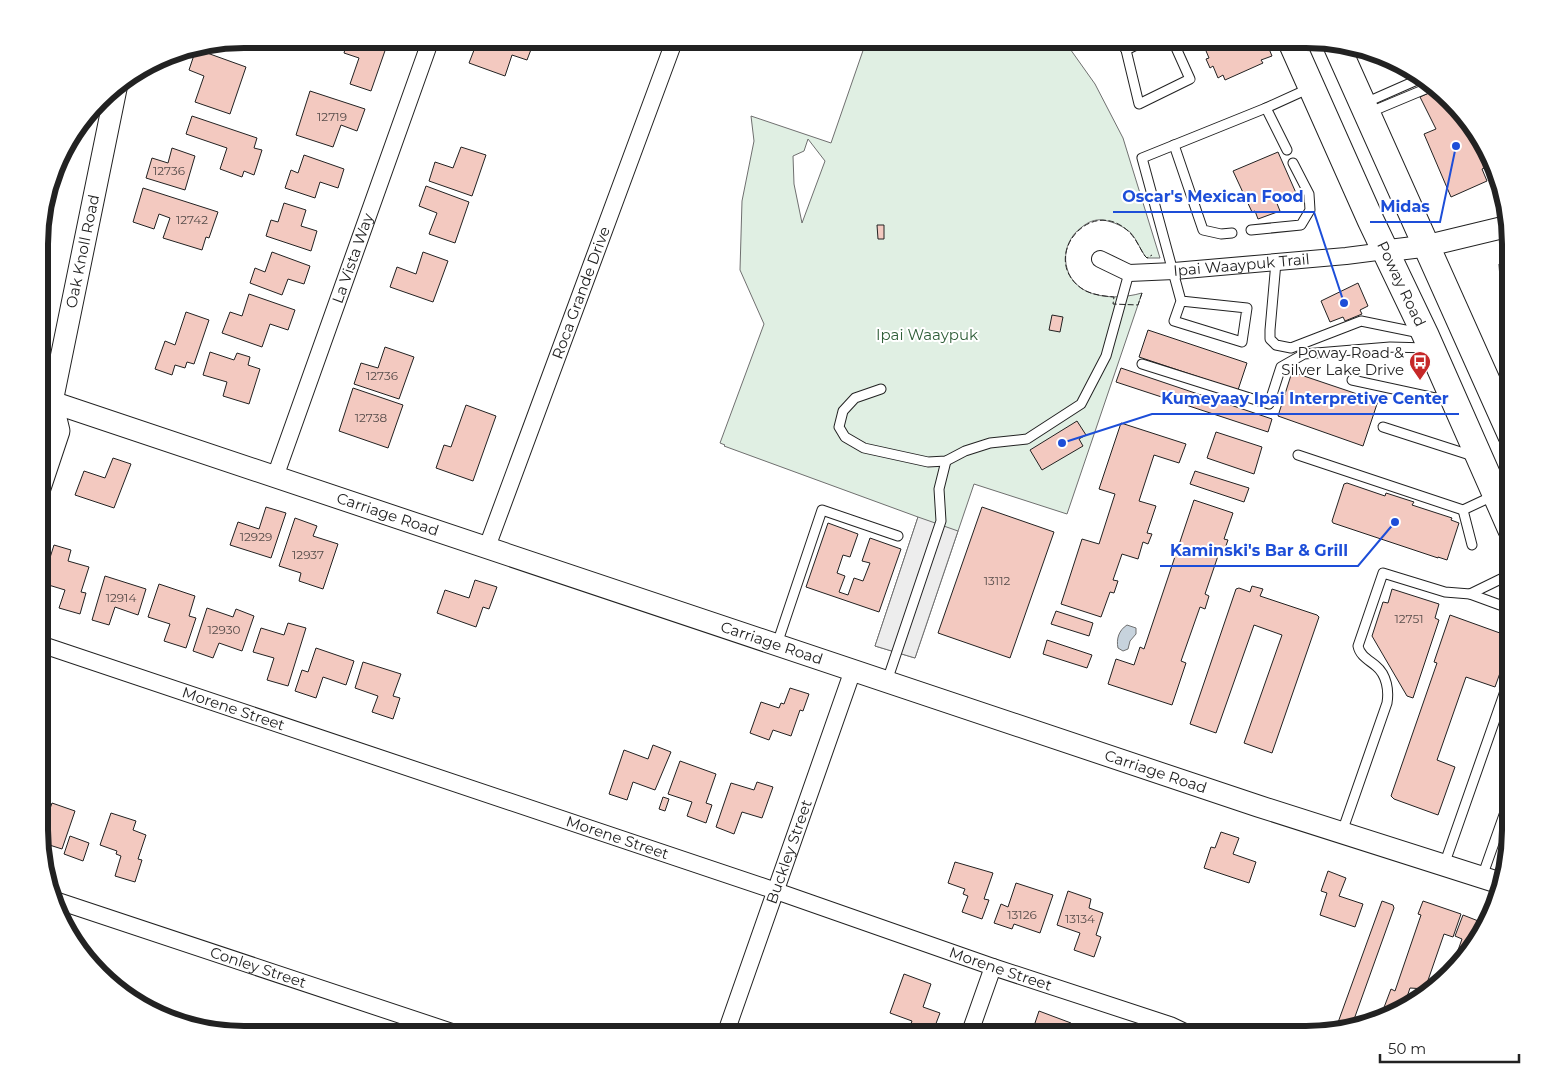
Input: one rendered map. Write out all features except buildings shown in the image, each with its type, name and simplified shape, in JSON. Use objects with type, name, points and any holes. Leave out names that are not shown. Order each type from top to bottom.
[{"type":"main road","name":"Poway Road","points":[[1294,48],[1385,251],[1428,341],[1502,510]]},
{"type":"main road","points":[[1339,50],[1426,246],[1502,409]]},
{"type":"street","name":"La Vista Way","points":[[275,477],[428,48]]},
{"type":"street","name":"Roca Grande Drive","points":[[487,547],[671,48]]},
{"type":"street","name":"Oak Knoll Road","points":[[48,387],[114,96]]},
{"type":"street","points":[[1385,251],[1426,246],[1502,228]]},
{"type":"street","name":"Ipai Waaypuk Trail","points":[[1100,259],[1129,272],[1174,271],[1385,251]]},
{"type":"street","name":"Carriage Road","points":[[48,406],[275,477],[1258,806],[1496,882]]},
{"type":"street","points":[[48,412],[59,431],[48,464]]},
{"type":"street","name":"Morene Street","points":[[48,647],[1172,1026]]},
{"type":"street","name":"Buckley Street","points":[[728,1026],[852,670]]},
{"type":"street","name":"Conley Street","points":[[61,902],[434,1026]]},
{"type":"street","points":[[972,1026],[994,967]]},
{"type":"lane","points":[[1130,48],[1126,50],[1139,104],[1190,79],[1176,48]]},
{"type":"lane","points":[[1365,108],[1416,81]]},
{"type":"lane","points":[[1181,301],[1247,308],[1242,342],[1174,320],[1181,301],[1142,158],[1311,88]]},
{"type":"lane","points":[[1365,108],[1426,88]]},
{"type":"lane","points":[[1266,108],[1287,150]]},
{"type":"lane","points":[[1174,145],[1203,230],[1220,234],[1232,233]]},
{"type":"lane","points":[[1251,230],[1301,225],[1310,210],[1309,194],[1293,163]]},
{"type":"lane","points":[[1276,262],[1270,330],[1270,340],[1276,345],[1285,348],[1297,347],[1360,321],[1428,341]]},
{"type":"lane","points":[[881,389],[855,398],[843,411],[839,427],[845,437],[864,448],[928,462],[946,462],[965,451],[990,443],[1026,439],[1081,404],[1106,356],[1129,272]]},
{"type":"lane","points":[[1142,364],[1269,404],[1281,367],[1304,354],[1390,347],[1428,341]]},
{"type":"lane","points":[[1352,380],[1454,402]]},
{"type":"lane","points":[[1383,427],[1478,457]]},
{"type":"lane","points":[[1298,456],[1463,510],[1495,495]]},
{"type":"lane","points":[[887,681],[941,521],[940,489],[946,462]]},
{"type":"lane","points":[[777,645],[822,510],[898,536]]},
{"type":"lane","points":[[1463,510],[1472,545]]},
{"type":"lane","points":[[1342,832],[1387,703],[1386,681],[1379,668],[1359,652],[1358,646],[1380,577],[1385,572],[1444,592],[1470,594],[1502,606]]},
{"type":"lane","points":[[1470,594],[1502,578]]},
{"type":"lane","points":[[1444,864],[1502,700]]},
{"type":"lane","points":[[1482,877],[1502,820]]},
{"type":"green space","name":"Ipai Waaypuk","points":[[864,48],[1069,48],[1095,84],[1123,138],[1160,258],[1147,258],[1131,233],[1125,228],[1103,220],[1094,220],[1082,227],[1069,242],[1066,251],[1067,269],[1077,285],[1093,294],[1106,296],[1121,297],[1142,293],[1067,514],[974,484],[915,658],[875,646],[918,517],[720,443],[764,324],[740,270],[742,201],[754,141],[751,116],[831,143]],"holes":[[[808,139],[825,161],[802,223],[794,184],[793,156],[804,151]]]},
{"type":"shaded area","points":[[918,517],[958,531],[915,658],[875,646]]},
{"type":"shaded area","points":[[1127,625],[1136,628],[1136,634],[1130,641],[1128,649],[1123,651],[1118,648],[1118,638],[1122,629]]},
{"type":"fence","points":[[1142,293],[1138,305],[1113,304],[1114,297],[1084,290],[1071,277],[1065,263],[1067,248],[1074,235],[1086,225],[1100,220],[1115,222],[1130,233],[1147,258],[1152,255]]},
{"type":"place","name":"Midas","points":[[1456,146]]},
{"type":"place","name":"Oscar's Mexican Food","points":[[1344,303]]},
{"type":"place","name":"Poway Road & Silver Lake Drive","points":[[1420,381]]},
{"type":"place","name":"Kumeyaay Ipai Interpretive Center","points":[[1062,443]]},
{"type":"place","name":"Kaminski's Bar & Grill","points":[[1395,522]]}]
